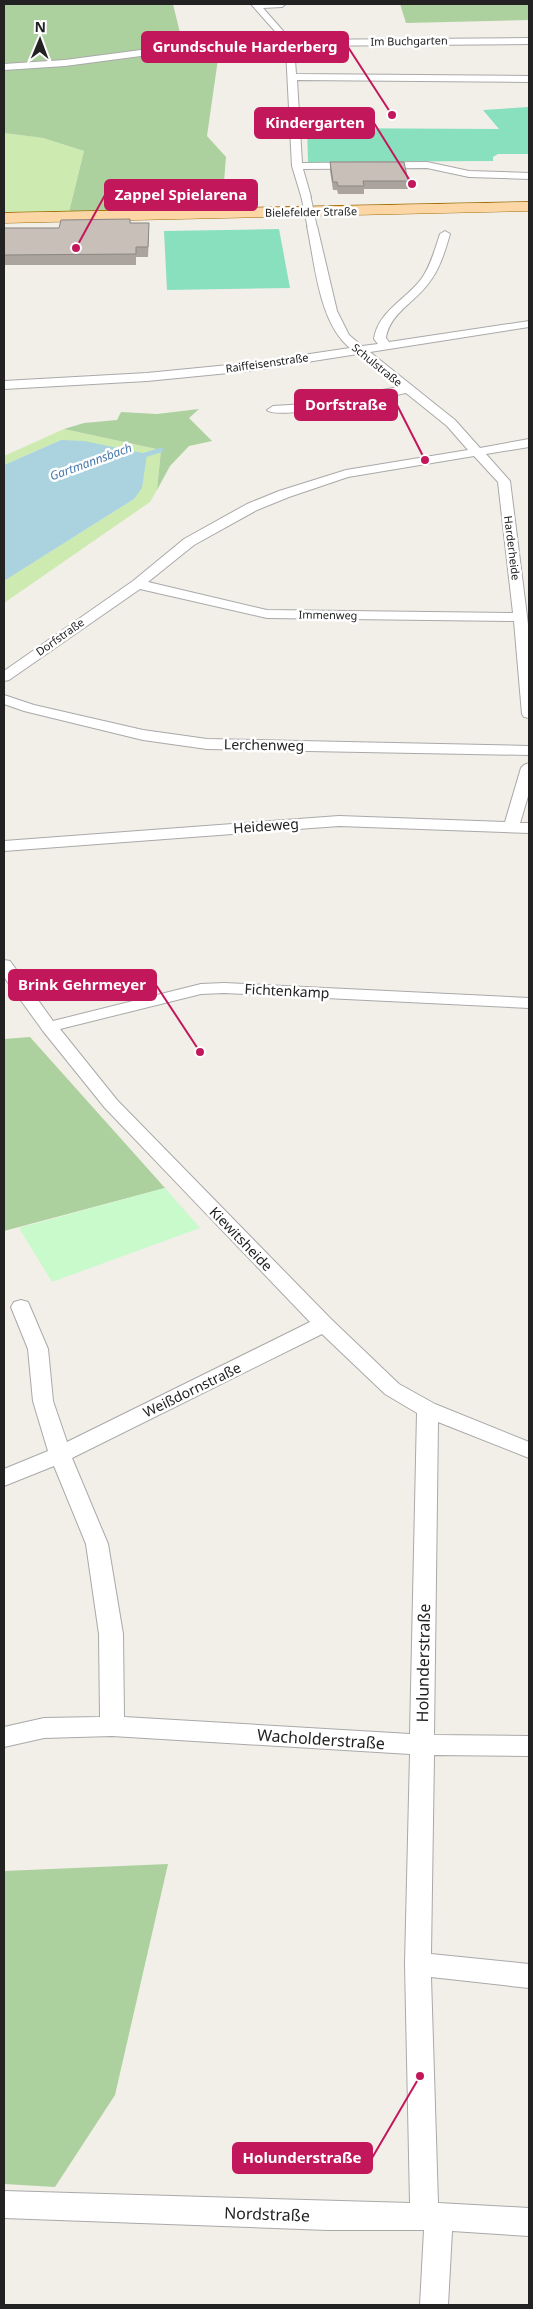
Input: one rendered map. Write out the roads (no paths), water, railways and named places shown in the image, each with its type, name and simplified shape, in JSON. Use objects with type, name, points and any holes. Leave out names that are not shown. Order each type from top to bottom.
[{"type":"main road","name":"Bielefelder Straße","points":[[4,218],[529,206]]},
{"type":"street","points":[[255,5],[282,4]]},
{"type":"street","points":[[255,5],[285,37],[289,45]]},
{"type":"street","name":"Im Buchgarten","points":[[4,67],[66,63],[156,51],[289,45],[529,41]]},
{"type":"street","name":"Schulstraße","points":[[289,45],[297,166],[306,197],[331,311],[344,337],[451,424],[477,451]]},
{"type":"street","points":[[292,77],[529,79]]},
{"type":"street","points":[[297,166],[427,165],[469,174],[529,176]]},
{"type":"street","points":[[387,346],[380,339],[383,324],[426,281],[439,257],[445,234]]},
{"type":"street","name":"Raiffeisenstraße","points":[[4,385],[156,376],[248,367],[529,324]]},
{"type":"street","points":[[273,410],[306,408],[407,389]]},
{"type":"street","name":"Dorfstraße","points":[[4,677],[138,584],[189,542],[252,507],[318,481],[346,474],[529,442]]},
{"type":"street","name":"Harderheide","points":[[477,451],[504,481],[521,617],[529,714]]},
{"type":"street","name":"Immenweg","points":[[138,584],[267,614],[521,617]]},
{"type":"street","name":"Lerchenweg","points":[[4,698],[29,708],[143,735],[207,744],[529,751]]},
{"type":"street","points":[[511,827],[529,768]]},
{"type":"street","name":"Heideweg","points":[[4,846],[339,821],[529,828]]},
{"type":"street","name":"Kiewitsheide","points":[[4,965],[49,1028],[111,1104],[324,1324],[392,1389],[428,1409],[529,1450]]},
{"type":"street","name":"Fichtenkamp","points":[[49,1028],[201,989],[224,988],[529,1003]]},
{"type":"street","points":[[20,1307],[38,1349],[43,1401],[60,1455],[97,1544],[112,1634],[112,1726]]},
{"type":"street","name":"Weißdornstraße","points":[[4,1478],[60,1455],[324,1324]]},
{"type":"street","name":"Holunderstraße","points":[[428,1409],[418,1964],[432,2217],[434,2305]]},
{"type":"street","name":"Wacholderstraße","points":[[4,1737],[44,1728],[112,1726],[421,1745],[529,1746]]},
{"type":"street","points":[[418,1964],[529,1976]]},
{"type":"street","name":"Nordstraße","points":[[4,2205],[328,2216],[432,2217],[529,2222]]},
{"type":"water","points":[[61,440],[84,441],[147,454],[142,488],[134,499],[4,581],[4,465]]},
{"type":"waterway","name":"Gartmannsbach","points":[[138,457],[161,450]]},
{"type":"place","name":"Grundschule Harderberg","points":[[392,115]]},
{"type":"place","name":"Kindergarten","points":[[412,184]]},
{"type":"place","name":"Zappel Spielarena","points":[[76,248]]},
{"type":"place","name":"Dorfstraße","points":[[425,460]]},
{"type":"place","name":"Brink Gehrmeyer","points":[[200,1052]]},
{"type":"place","name":"Holunderstraße","points":[[420,2076]]}]
